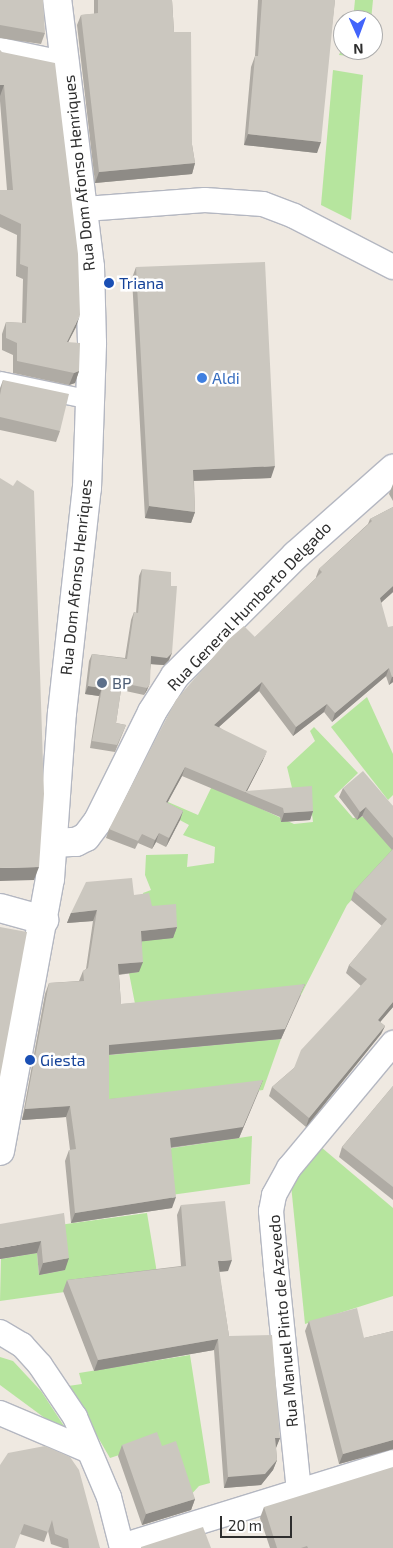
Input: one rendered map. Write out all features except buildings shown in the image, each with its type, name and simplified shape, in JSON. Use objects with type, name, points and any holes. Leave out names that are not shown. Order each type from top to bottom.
[{"type":"main road","name":"Rua Dom Afonso Henriques","points":[[0,1151],[44,920],[54,843],[62,713],[87,488],[91,400],[90,267],[85,209],[57,0]]},
{"type":"main road","name":"Rua General Humberto Delgado","points":[[54,843],[76,842],[86,837],[98,822],[152,712],[175,676],[344,510],[393,469]]},
{"type":"main road","points":[[0,908],[44,920]]},
{"type":"street","points":[[0,50],[66,64]]},
{"type":"street","points":[[85,209],[205,200],[263,204],[294,216],[393,267]]},
{"type":"street","points":[[0,381],[91,400]]},
{"type":"street","name":"Rua Manuel Pinto de Azevedo","points":[[299,1491],[276,1268],[272,1211],[274,1195],[289,1168],[393,1043]]},
{"type":"street","points":[[0,1332],[22,1345],[55,1385],[75,1417],[87,1450],[109,1496],[122,1547],[393,1462]]},
{"type":"street","points":[[0,1413],[87,1450]]},
{"type":"green space","points":[[355,0],[373,0],[372,10],[354,10]]},
{"type":"green space","points":[[333,70],[363,75],[351,220],[321,205]]},
{"type":"green space","points":[[367,697],[393,754],[393,795],[388,800],[331,727]]},
{"type":"green space","points":[[314,727],[358,773],[334,796],[353,818],[368,816],[393,847],[393,854],[347,905],[301,995],[137,1014],[129,973],[139,972],[137,942],[173,937],[148,917],[143,893],[151,890],[145,875],[146,855],[188,854],[187,867],[214,863],[215,847],[183,835],[189,825],[163,811],[168,802],[198,815],[212,786],[294,824],[313,822],[309,790],[293,792],[287,767],[315,741],[310,731]]},
{"type":"green space","points":[[281,1039],[263,1090],[105,1111],[78,1058]]},
{"type":"green space","points":[[252,1136],[250,1184],[171,1195],[166,1149]]},
{"type":"green space","points":[[321,1147],[393,1208],[393,1296],[305,1324],[291,1185]]},
{"type":"green space","points":[[147,1213],[158,1279],[0,1301],[1,1259],[37,1253],[39,1275],[65,1270],[59,1225]]},
{"type":"green space","points":[[190,1355],[210,1483],[199,1486],[187,1499],[153,1444],[110,1458],[68,1386],[82,1384],[79,1373]]},
{"type":"green space","points":[[0,1357],[13,1361],[41,1391],[66,1429],[61,1430],[0,1385]]},
{"type":"place","name":"Triana","points":[[109,283]]},
{"type":"place","name":"Aldi","points":[[202,378]]},
{"type":"place","name":"BP","points":[[102,683]]},
{"type":"place","name":"Giesta","points":[[30,1060]]}]
